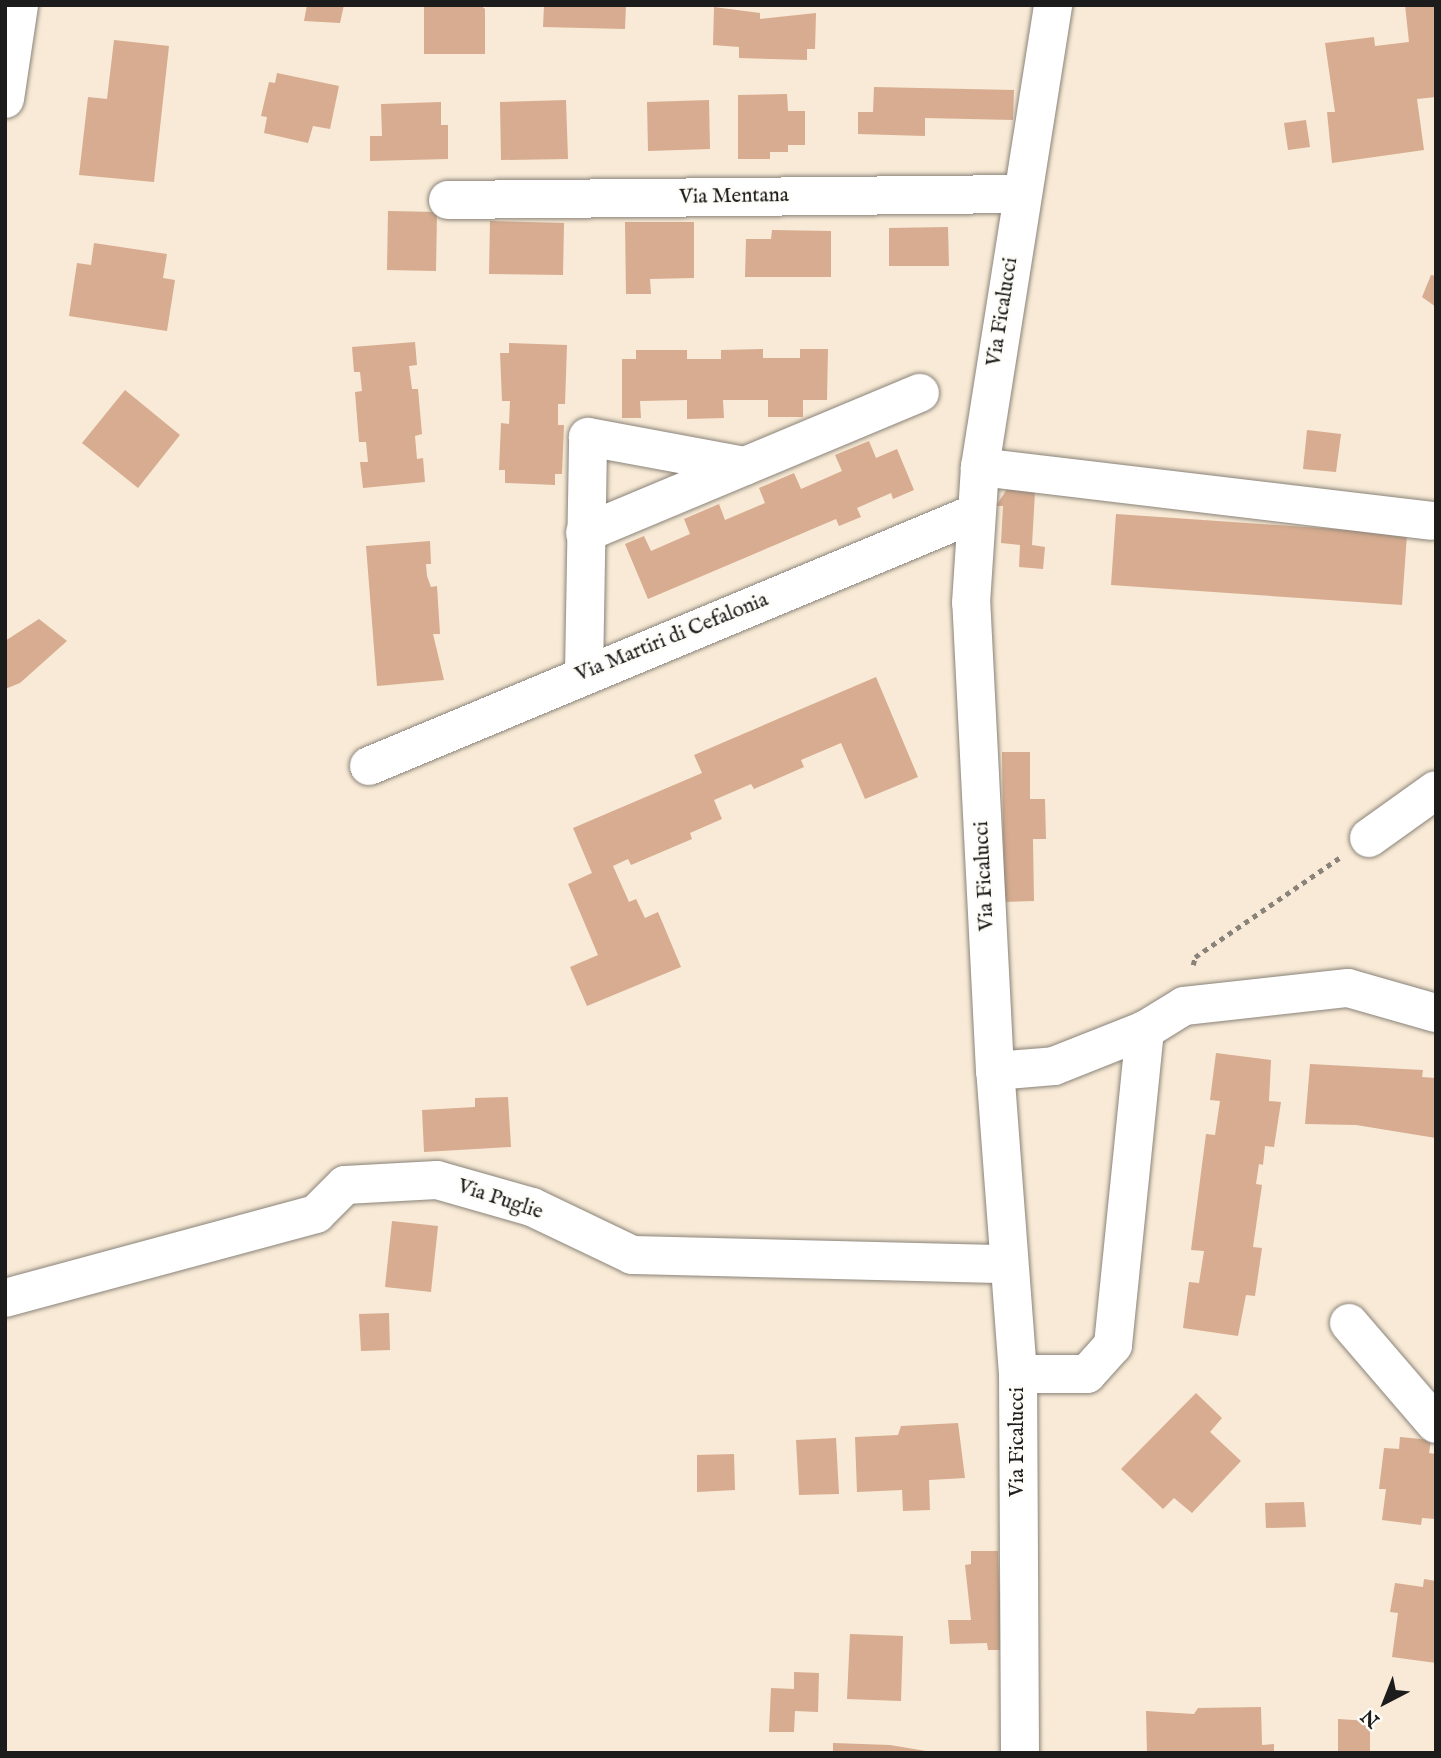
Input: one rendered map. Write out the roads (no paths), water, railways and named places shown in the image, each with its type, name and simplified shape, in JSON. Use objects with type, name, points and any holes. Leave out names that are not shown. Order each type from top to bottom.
[{"type":"street","points":[[5,99],[19,5]]},
{"type":"street","name":"Via Ficalucci","points":[[1020,1753],[1018,1374],[995,1072],[971,603],[980,467],[1021,194],[1053,5]]},
{"type":"street","name":"Via Mentana","points":[[448,200],[1021,194]]},
{"type":"street","points":[[585,533],[920,393]]},
{"type":"street","points":[[584,674],[588,437],[744,466]]},
{"type":"street","points":[[980,467],[1432,521]]},
{"type":"street","name":"Via Martiri di Cefalonia","points":[[369,766],[584,674],[976,513]]},
{"type":"street","points":[[1369,838],[1436,790]]},
{"type":"street","points":[[995,1072],[1054,1066],[1145,1030],[1184,1006],[1348,988],[1436,1013]]},
{"type":"street","points":[[1018,1374],[1087,1374],[1113,1345],[1145,1030]]},
{"type":"street","name":"Via Puglie","points":[[5,1298],[316,1214],[345,1185],[437,1181],[532,1207],[632,1255],[1009,1264]]},
{"type":"street","points":[[1349,1323],[1436,1423]]}]
